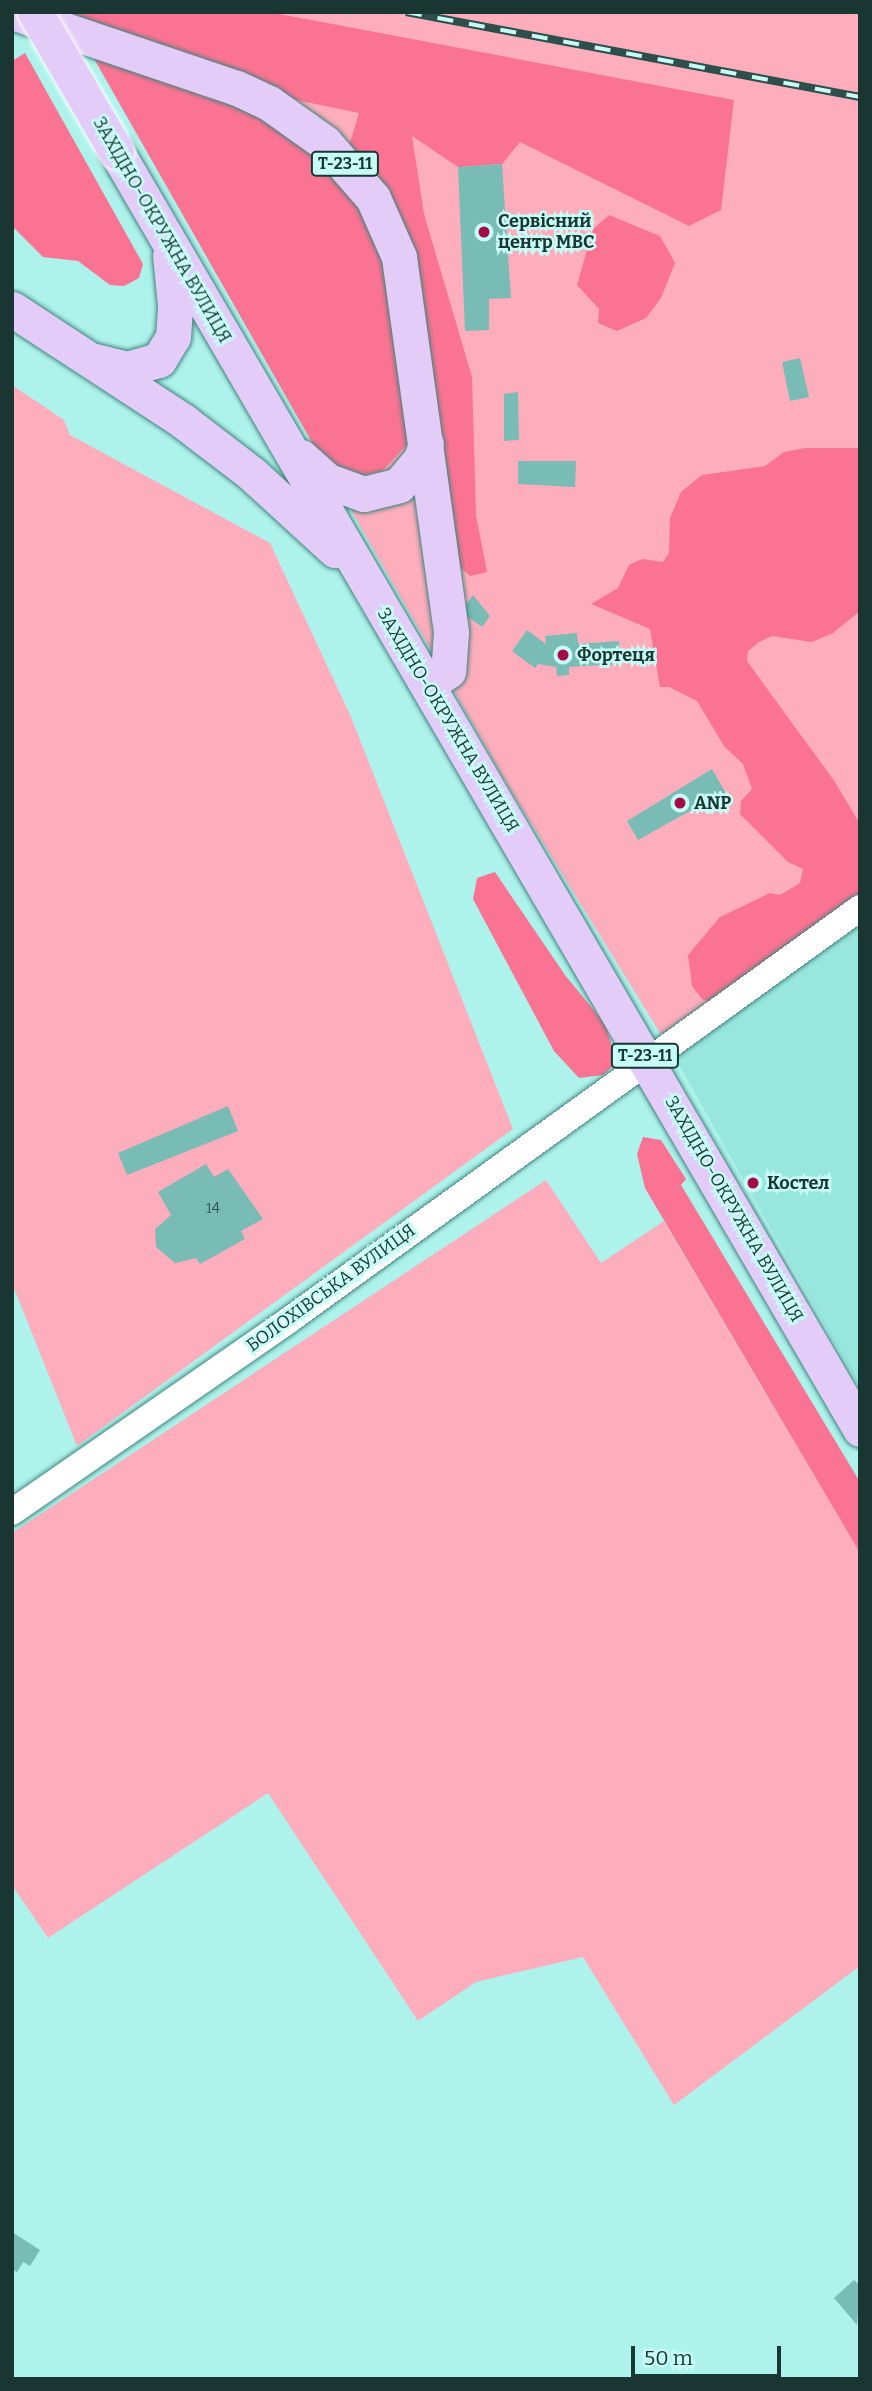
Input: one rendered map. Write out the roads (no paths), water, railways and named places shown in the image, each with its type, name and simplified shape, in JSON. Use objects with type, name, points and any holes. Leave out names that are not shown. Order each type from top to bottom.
[{"type":"main road","name":"Т-23-11","points":[[12,12],[237,88],[292,117],[341,160],[373,198],[399,257],[426,444],[451,663],[448,671],[427,685]]},
{"type":"main road","name":"ЗАХІДНО-ОКРУЖНА ВУЛИЦЯ","points":[[34,12],[279,430],[358,572],[648,1060],[860,1429]]},
{"type":"main road","points":[[62,343],[105,366],[127,369],[159,359],[173,337],[175,304],[169,244]]},
{"type":"main road","name":"Т-23-11","points":[[12,309],[183,421],[252,474],[358,572]]},
{"type":"main road","points":[[279,430],[328,481],[364,494],[399,485],[421,459],[426,444]]},
{"type":"street","name":"БОЛОХІВСЬКА ВУЛИЦЯ","points":[[12,1512],[289,1320],[860,908]]},
{"type":"railway","points":[[406,12],[860,97]]},
{"type":"place","name":"Сервісний центр МВС","points":[[484,232]]},
{"type":"place","name":"Фортеця","points":[[563,655]]},
{"type":"place","name":"ANP","points":[[680,803]]},
{"type":"place","name":"Костел","points":[[753,1183]]}]
